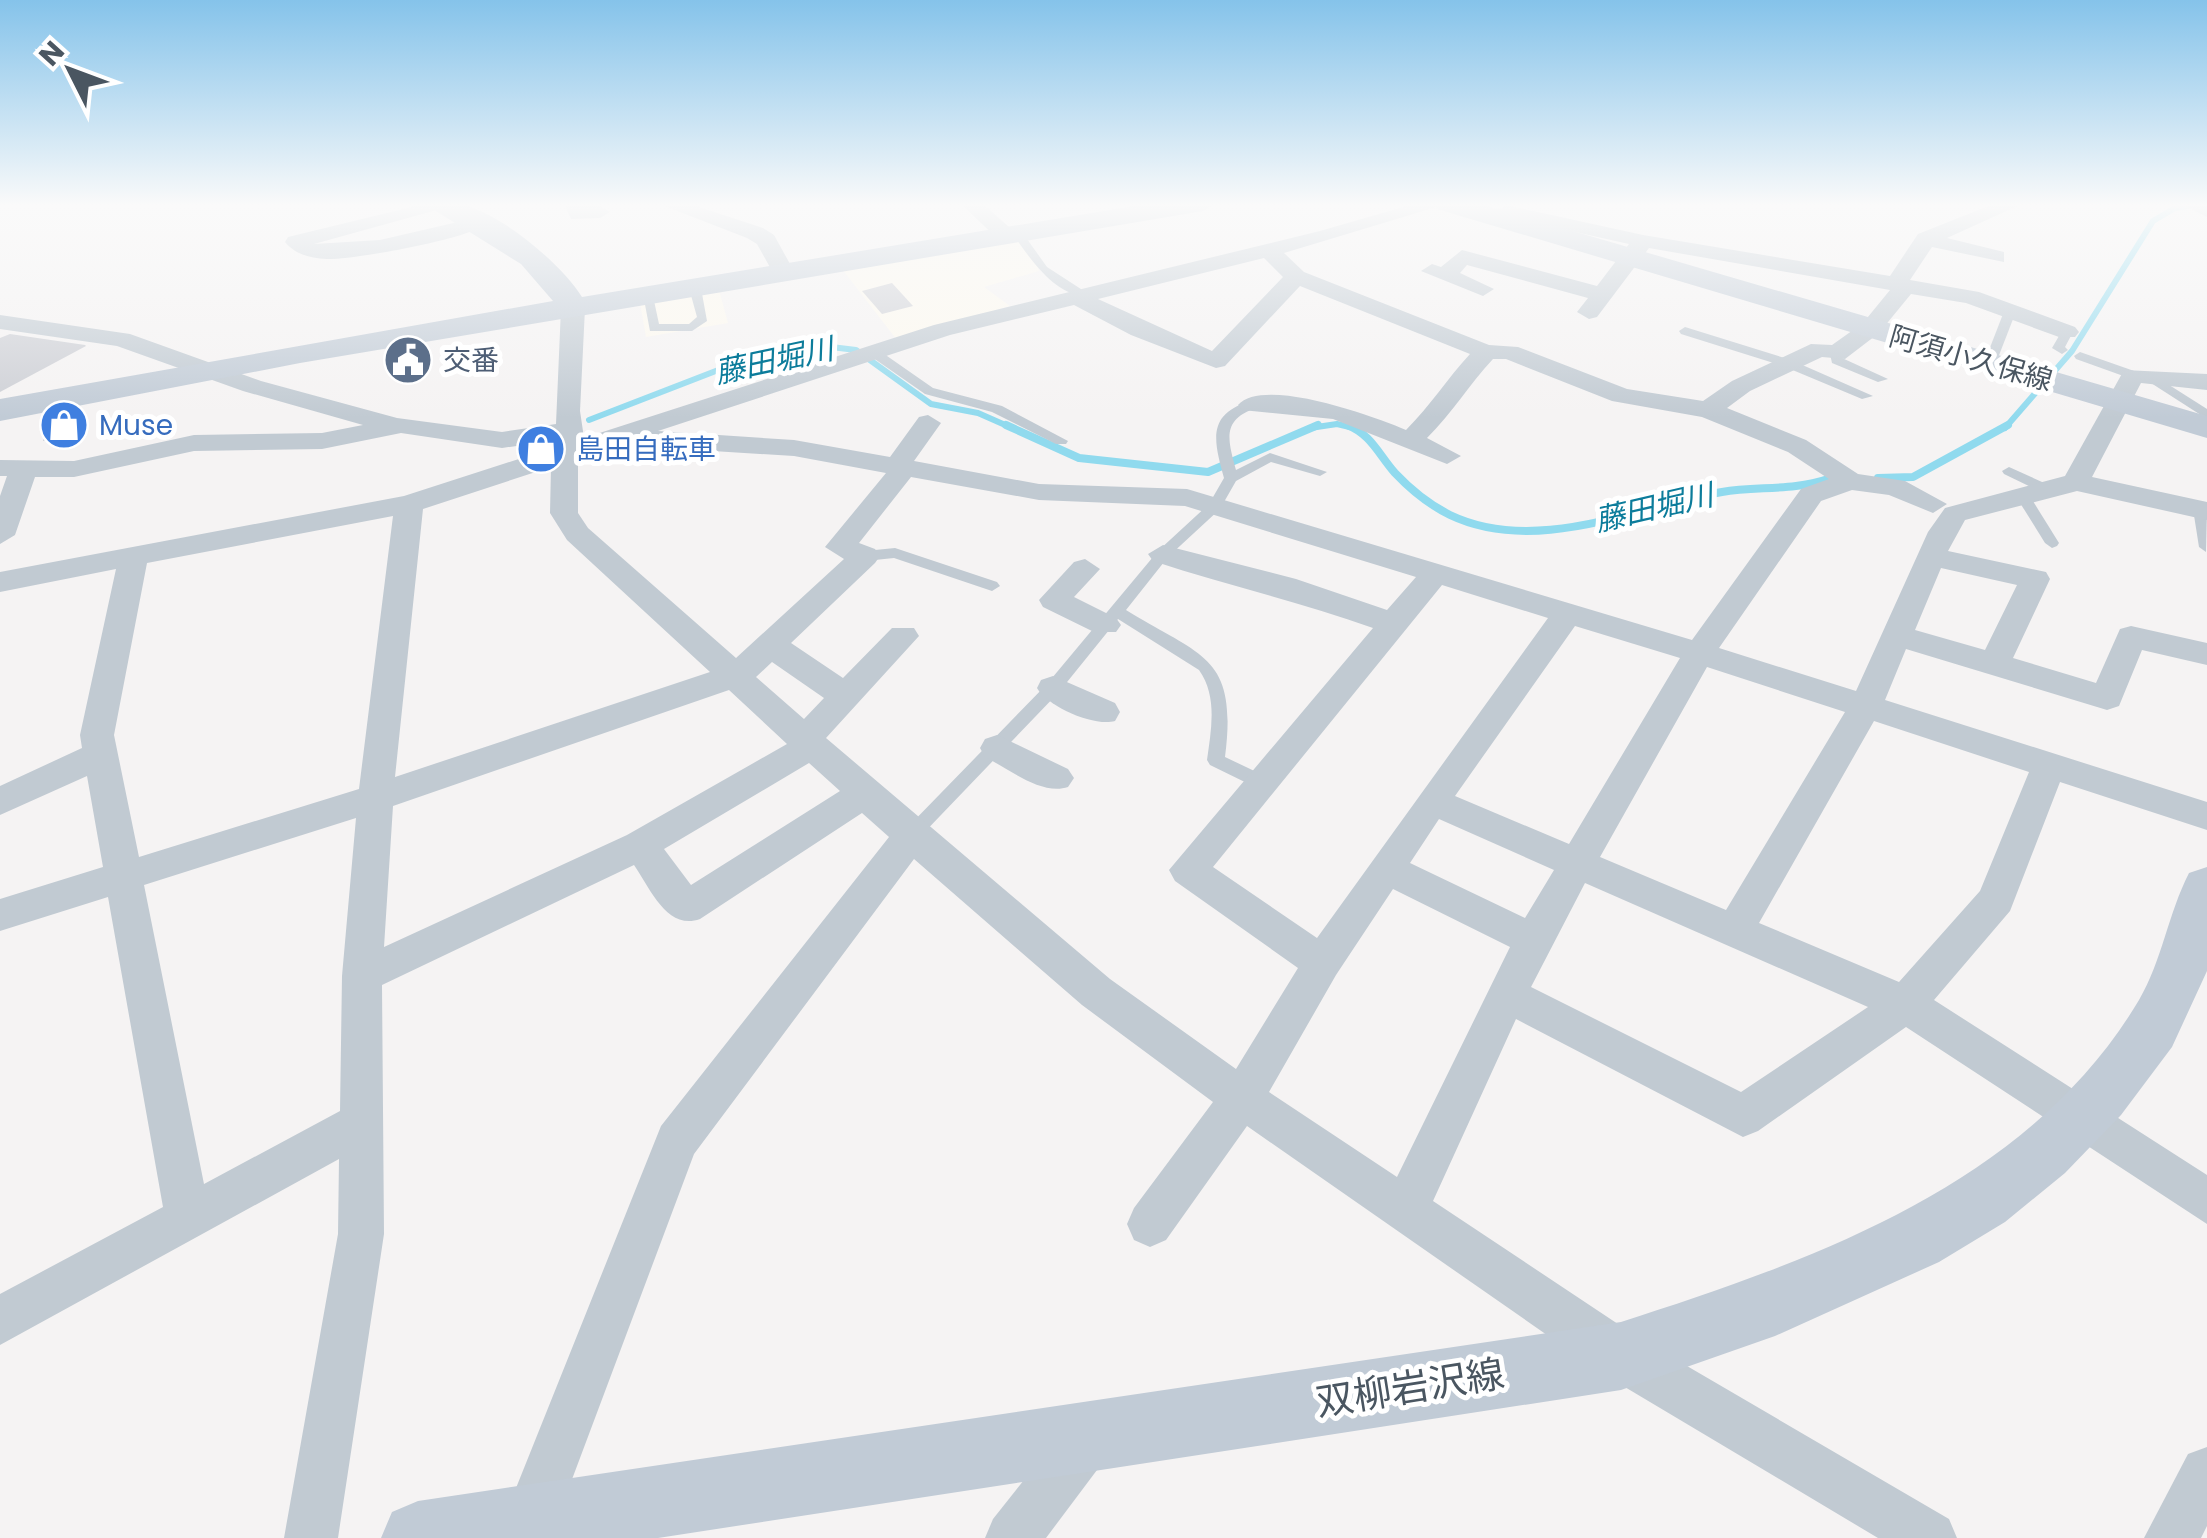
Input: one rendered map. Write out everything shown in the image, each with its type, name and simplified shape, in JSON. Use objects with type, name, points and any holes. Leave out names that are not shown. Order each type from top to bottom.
[{"type":"street","points":[[553,275],[573,308],[564,512],[577,534],[738,675],[911,835],[1096,992],[1242,1098],[1621,1356],[1930,1538]]},
{"type":"street","points":[[0,410],[204,370],[773,275]]},
{"type":"street","points":[[0,582],[409,504],[569,445],[620,437],[866,354],[1076,294],[1160,275]]},
{"type":"street","points":[[1294,275],[1486,352],[1509,352],[1621,396],[1708,410],[1797,446],[1844,476],[1895,486],[1933,504]]},
{"type":"street","points":[[1441,275],[1483,289]]},
{"type":"street","points":[[1512,275],[1595,304],[1617,275]]},
{"type":"street","name":"阿須小久保線","points":[[1713,275],[1990,363],[2061,360],[2135,386],[2207,427]]},
{"type":"street","points":[[1825,275],[1972,297],[2009,314],[2061,360]]},
{"type":"street","points":[[1708,410],[1742,386],[1820,348],[1836,354],[1871,328],[1906,275]]},
{"type":"street","points":[[1076,294],[1139,330],[1216,361],[1296,277]]},
{"type":"street","points":[[0,322],[122,339],[204,370],[368,420],[502,440],[569,445]]},
{"type":"street","points":[[1410,441],[1452,398],[1452,387],[1486,352]]},
{"type":"street","points":[[2039,485],[2135,386],[2207,382]]},
{"type":"street","points":[[1251,405],[1308,406],[1340,412],[1447,456]]},
{"type":"street","points":[[0,915],[375,798],[738,675],[866,556],[840,547],[928,423]]},
{"type":"street","points":[[0,535],[12,468],[74,469],[194,444],[322,441],[401,425]]},
{"type":"street","points":[[620,437],[794,448],[1039,492],[1187,498],[1699,653],[2207,816]]},
{"type":"street","points":[[979,482],[996,457]]},
{"type":"street","points":[[1406,1208],[1533,940],[1699,653],[1811,496],[1844,476]]},
{"type":"street","points":[[1734,931],[1865,707],[1955,514],[2039,485],[2204,510]]},
{"type":"street","points":[[312,1538],[361,1234],[362,976],[375,798],[409,504]]},
{"type":"street","points":[[1163,554],[1214,572],[1285,586],[1394,624]]},
{"type":"street","points":[[134,556],[97,735],[188,1218]]},
{"type":"street","points":[[1932,557],[2036,579],[1994,664]]},
{"type":"street","points":[[1085,568],[1054,600],[1111,618]]},
{"type":"street","points":[[1322,962],[1188,870],[1436,573]]},
{"type":"street","points":[[1150,1224],[1242,1098],[1322,962],[1432,800],[1568,614]]},
{"type":"street","points":[[362,976],[640,845],[809,741],[902,636]]},
{"type":"street","points":[[1899,636],[2106,698],[2131,637],[2207,654]]},
{"type":"street","points":[[772,646],[846,696]]},
{"type":"street","points":[[1053,688],[1103,712]]},
{"type":"street","points":[[996,748],[1056,778]]},
{"type":"street","points":[[0,802],[100,755]]},
{"type":"street","points":[[1508,996],[1743,1116],[1906,1004],[1996,900],[2048,766]]},
{"type":"street","points":[[640,845],[686,908],[865,793]]},
{"type":"street","points":[[1432,800],[1906,1004],[2207,1201]]},
{"type":"street","points":[[526,1530],[677,1142],[911,835]]},
{"type":"street","points":[[1387,869],[1533,940]]},
{"type":"street","name":"双柳岩沢線","points":[[418,1538],[526,1530],[1091,1436],[1621,1356],[1764,1310],[1907,1248],[2006,1184],[2082,1120],[2154,1026],[2207,888]]},
{"type":"street","points":[[0,1321],[361,1122]]},
{"type":"street","points":[[1012,1538],[1091,1436]]},
{"type":"street","points":[[2172,1538],[2207,1473]]},
{"type":"lane","points":[[1052,275],[1076,294]]},
{"type":"lane","points":[[1990,363],[2009,314]]},
{"type":"lane","points":[[1685,331],[1787,363],[1866,396]]},
{"type":"lane","points":[[866,354],[929,391],[997,408],[1062,440]]},
{"type":"lane","points":[[1836,354],[1836,360],[1882,378]]},
{"type":"lane","points":[[2135,386],[2207,415]]},
{"type":"lane","points":[[911,835],[1053,688],[1163,554],[1215,506],[1229,468],[1220,436],[1222,426],[1238,408],[1251,405]]},
{"type":"lane","points":[[1229,468],[1270,458],[1320,472]]},
{"type":"lane","points":[[2039,485],[2052,542]]},
{"type":"lane","points":[[2204,510],[2206,547]]},
{"type":"lane","points":[[866,556],[895,553],[992,586]]},
{"type":"lane","points":[[1111,618],[1205,666],[1216,679],[1221,722],[1216,760],[1261,782]]},
{"type":"shaded area","points":[[846,275],[1026,275],[984,287],[1010,306],[897,340]]},
{"type":"shaded area","points":[[719,290],[728,323],[646,337],[640,303]]},
{"type":"building","points":[[892,283],[913,306],[882,314],[862,291]]},
{"type":"building","points":[[10,334],[86,346],[0,392],[0,338]]},
{"type":"building","name":"Muse","points":[[84,410],[80,433],[43,441],[47,417]]},
{"type":"waterway","name":"藤田堀川","points":[[2007,425],[2072,351],[2119,275]]},
{"type":"waterway","name":"藤田堀川","points":[[589,420],[739,362],[777,359],[823,346],[856,350],[931,404],[978,413],[1012,428]]},
{"type":"waterway","name":"藤田堀川","points":[[1311,428],[1337,424],[1352,428]]},
{"type":"waterway","name":"藤田堀川","points":[[1006,425],[1079,458],[1208,472],[1311,428]]},
{"type":"waterway","name":"藤田堀川","points":[[1311,428],[1318,425]]},
{"type":"waterway","name":"藤田堀川","points":[[1347,425],[1352,428]]},
{"type":"waterway","name":"藤田堀川","points":[[1878,478],[1913,477],[2007,425]]},
{"type":"waterway","name":"藤田堀川","points":[[1352,428],[1369,439],[1401,479],[1435,507],[1483,526],[1517,531],[1586,524],[1722,492],[1828,479]]},
{"type":"place","name":"交番","points":[[408,360]]},
{"type":"place","name":"Muse","points":[[64,425]]},
{"type":"place","name":"島田自転車","points":[[541,449]]}]
